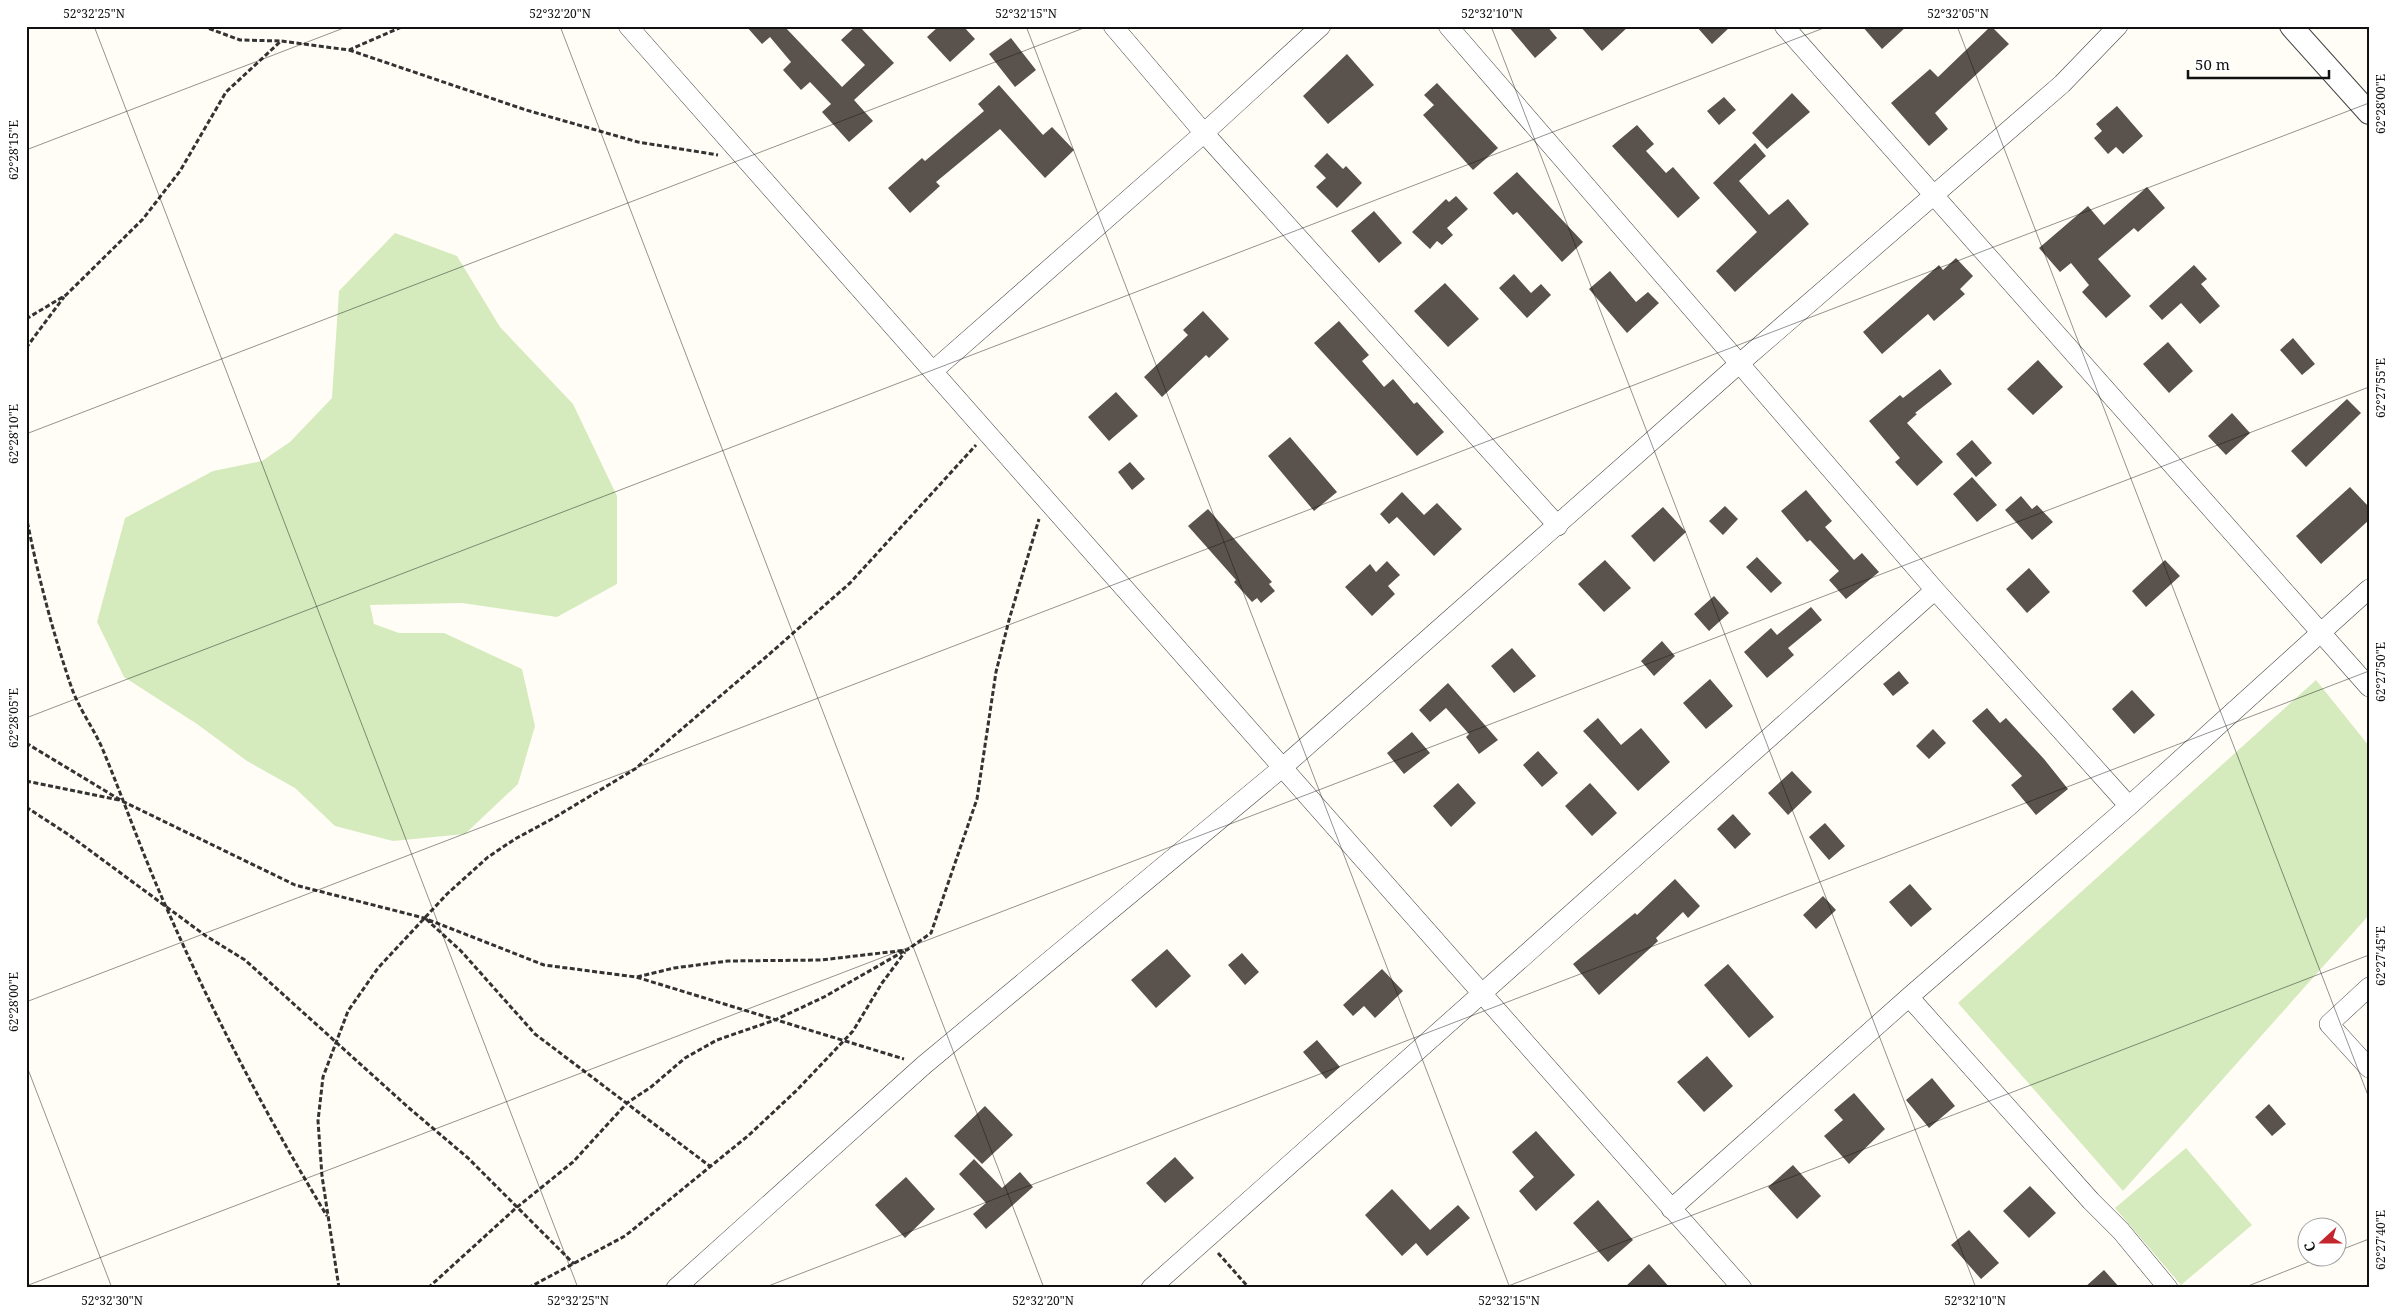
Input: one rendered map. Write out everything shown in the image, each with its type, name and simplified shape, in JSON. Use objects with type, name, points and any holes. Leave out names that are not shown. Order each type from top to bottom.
[{"type":"street","points":[[628,26],[1483,992],[1742,1288]]},
{"type":"street","points":[[1113,26],[1204,133],[1558,526]]},
{"type":"street","points":[[933,371],[1204,133],[1321,26]]},
{"type":"street","points":[[1448,26],[1936,590],[2129,806]]},
{"type":"street","points":[[1784,26],[2369,687]]},
{"type":"street","points":[[676,1288],[924,1065],[1283,767],[1558,526],[1740,363],[2062,84],[2118,26]]},
{"type":"street","points":[[2291,26],[2369,113]]},
{"type":"street","points":[[1671,1209],[1909,996],[2129,806],[2369,589]]},
{"type":"street","points":[[1151,1288],[1936,590]]},
{"type":"street","points":[[2369,987],[2329,1024],[2369,1068]]},
{"type":"street","points":[[1909,996],[2091,1201],[2121,1231],[2168,1288]]},
{"type":"path","points":[[202,26],[240,40],[281,41],[349,50],[526,110],[638,142],[727,156]]},
{"type":"path","points":[[349,50],[404,26]]},
{"type":"path","points":[[26,348],[66,295],[143,219],[180,171],[226,92],[281,41]]},
{"type":"path","points":[[26,319],[66,295]]},
{"type":"path","points":[[339,1288],[322,1176],[318,1120],[323,1077],[348,1011],[378,968],[447,894],[488,857],[515,839],[635,769],[850,584],[987,432]]},
{"type":"path","points":[[428,1288],[516,1208],[573,1162],[627,1103],[651,1087],[685,1058],[718,1040],[775,1020],[824,997],[907,950],[931,933],[977,799],[996,672],[1008,620],[1039,519],[1048,501]]},
{"type":"path","points":[[26,514],[37,567],[72,688],[104,754],[167,909],[243,1068],[294,1162],[328,1218]]},
{"type":"path","points":[[26,743],[122,801],[295,885],[424,918],[544,965],[636,977],[924,1065]]},
{"type":"path","points":[[26,781],[122,801]]},
{"type":"path","points":[[26,807],[69,835],[167,909],[206,936],[246,960],[409,1108],[468,1158],[574,1264]]},
{"type":"path","points":[[424,918],[461,951],[535,1034],[711,1167]]},
{"type":"path","points":[[636,977],[674,968],[728,961],[821,960],[907,950]]},
{"type":"path","points":[[528,1288],[625,1236],[749,1135],[797,1090],[842,1040],[853,1031],[882,983],[907,950]]},
{"type":"path","points":[[1205,1239],[1249,1288]]},
{"type":"green space","points":[[395,233],[457,256],[500,327],[573,404],[617,496],[617,584],[557,617],[462,603],[370,605],[374,624],[399,633],[444,633],[522,669],[535,726],[518,784],[465,834],[393,841],[335,826],[295,788],[247,761],[197,724],[124,677],[97,622],[125,518],[213,471],[262,461],[290,442],[332,398],[339,291]]},
{"type":"green space","points":[[2316,680],[2369,746],[2369,915],[2123,1191],[1958,1003]]},
{"type":"green space","points":[[2186,1148],[2252,1225],[2181,1285],[2115,1208]]},
{"type":"building","points":[[746,26],[784,26],[842,87],[865,65],[841,40],[856,26],[859,26],[894,63],[854,100],[873,121],[849,142],[822,112],[831,104],[810,82],[801,90],[783,70],[791,62],[770,37],[762,44]]},
{"type":"building","points":[[939,26],[963,26],[975,39],[950,62],[927,37]]},
{"type":"building","points":[[1508,26],[1547,26],[1557,38],[1535,58]]},
{"type":"building","points":[[1580,26],[1629,26],[1602,51]]},
{"type":"building","points":[[1696,26],[1731,26],[1712,44]]},
{"type":"building","points":[[1862,26],[1907,26],[1882,49]]},
{"type":"building","points":[[1991,26],[2009,44],[1935,113],[1948,129],[1929,146],[1891,103],[1930,69],[1938,77]]},
{"type":"building","points":[[1011,38],[1036,70],[1015,87],[989,54]]},
{"type":"building","points":[[1347,54],[1374,85],[1328,124],[1303,96]]},
{"type":"building","points":[[1437,83],[1498,148],[1473,170],[1423,115],[1434,105],[1424,95]]},
{"type":"building","points":[[999,85],[1043,135],[1052,127],[1074,150],[1045,178],[1000,129],[936,182],[940,186],[910,213],[888,188],[922,158],[925,161],[984,111],[978,104]]},
{"type":"building","points":[[1792,93],[1810,112],[1767,149],[1752,133]]},
{"type":"building","points":[[1724,97],[1736,110],[1719,125],[1707,111]]},
{"type":"building","points":[[2117,106],[2143,136],[2123,154],[2116,147],[2108,154],[2094,138],[2102,131],[2096,124]]},
{"type":"building","points":[[1637,125],[1654,144],[1646,151],[1666,173],[1673,167],[1700,198],[1678,218],[1612,146]]},
{"type":"building","points":[[1755,143],[1766,156],[1739,181],[1769,215],[1788,199],[1809,224],[1735,292],[1716,271],[1757,232],[1713,183]]},
{"type":"building","points":[[1327,153],[1343,169],[1346,166],[1362,183],[1337,208],[1316,187],[1326,178],[1314,166]]},
{"type":"building","points":[[1517,172],[1583,242],[1562,262],[1517,212],[1513,215],[1493,193]]},
{"type":"building","points":[[2147,187],[2165,208],[2138,232],[2134,228],[2098,259],[2131,296],[2106,318],[2082,292],[2089,285],[2071,263],[2060,272],[2039,248],[2088,206],[2104,225]]},
{"type":"building","points":[[1456,196],[1468,209],[1447,228],[1453,235],[1442,245],[1437,241],[1430,249],[1412,232],[1446,199],[1449,202]]},
{"type":"building","points":[[1374,211],[1402,243],[1379,263],[1351,231]]},
{"type":"building","points":[[1956,258],[1973,276],[1960,289],[1965,294],[1934,321],[1928,314],[1882,354],[1863,332],[1939,265],[1943,270]]},
{"type":"building","points":[[2194,265],[2207,279],[2201,284],[2220,306],[2200,324],[2181,303],[2162,320],[2149,306]]},
{"type":"building","points":[[1610,271],[1636,302],[1648,292],[1659,303],[1627,333],[1589,289]]},
{"type":"building","points":[[1514,274],[1531,293],[1541,284],[1551,295],[1527,318],[1499,288]]},
{"type":"building","points":[[1445,283],[1479,319],[1448,347],[1414,311]]},
{"type":"building","points":[[1203,311],[1229,339],[1209,358],[1206,355],[1162,397],[1144,377],[1188,335],[1183,330]]},
{"type":"building","points":[[1339,321],[1369,355],[1362,361],[1384,387],[1393,379],[1414,404],[1417,402],[1444,432],[1417,456],[1314,343]]},
{"type":"building","points":[[2293,338],[2315,364],[2302,375],[2280,350]]},
{"type":"building","points":[[2168,342],[2193,371],[2169,393],[2143,364]]},
{"type":"building","points":[[2038,360],[2063,387],[2033,415],[2007,389]]},
{"type":"building","points":[[1940,369],[1952,384],[1915,413],[1917,414],[1907,423],[1943,462],[1917,486],[1895,462],[1900,458],[1869,421],[1900,395],[1903,398]]},
{"type":"building","points":[[1116,392],[1138,416],[1109,441],[1088,417]]},
{"type":"building","points":[[2347,399],[2361,413],[2306,467],[2291,451]]},
{"type":"building","points":[[2232,413],[2250,433],[2226,455],[2208,436]]},
{"type":"building","points":[[1290,437],[1337,492],[1314,511],[1268,456]]},
{"type":"building","points":[[1972,440],[1992,463],[1976,477],[1956,454]]},
{"type":"building","points":[[1130,462],[1145,479],[1132,490],[1118,472]]},
{"type":"building","points":[[1972,477],[1997,505],[1977,522],[1953,494]]},
{"type":"building","points":[[2350,487],[2369,507],[2369,520],[2321,564],[2296,536]]},
{"type":"building","points":[[1806,490],[1832,521],[1825,527],[1854,560],[1862,553],[1879,572],[1846,599],[1829,580],[1839,571],[1810,540],[1807,542],[1781,511]]},
{"type":"building","points":[[1402,492],[1424,515],[1437,503],[1462,529],[1434,556],[1397,517],[1389,524],[1380,514]]},
{"type":"building","points":[[2021,496],[2032,509],[2037,505],[2053,522],[2032,540],[2005,510]]},
{"type":"building","points":[[1725,506],[1738,519],[1723,535],[1709,521]]},
{"type":"building","points":[[1663,507],[1686,532],[1654,562],[1631,536]]},
{"type":"building","points":[[1208,509],[1272,582],[1269,584],[1275,591],[1261,603],[1257,598],[1252,602],[1234,582],[1236,580],[1188,526]]},
{"type":"building","points":[[1757,557],[1782,583],[1771,593],[1746,567]]},
{"type":"building","points":[[1605,560],[1631,588],[1604,612],[1578,584]]},
{"type":"building","points":[[2165,560],[2180,576],[2146,607],[2132,591]]},
{"type":"building","points":[[1387,561],[1400,575],[1388,586],[1395,594],[1372,616],[1345,587],[1370,564],[1376,572]]},
{"type":"building","points":[[2029,568],[2050,592],[2027,613],[2006,589]]},
{"type":"building","points":[[1714,596],[1729,613],[1709,631],[1694,614]]},
{"type":"building","points":[[1811,607],[1822,620],[1788,648],[1794,655],[1767,678],[1744,652],[1771,628],[1777,635]]},
{"type":"building","points":[[1662,641],[1675,656],[1654,676],[1641,661]]},
{"type":"building","points":[[1512,648],[1536,676],[1514,693],[1491,666]]},
{"type":"building","points":[[1899,671],[1909,683],[1893,696],[1883,684]]},
{"type":"building","points":[[1710,679],[1733,706],[1706,729],[1683,703]]},
{"type":"building","points":[[1448,683],[1498,740],[1479,754],[1466,737],[1469,734],[1446,708],[1430,722],[1419,710]]},
{"type":"building","points":[[2132,690],[2155,715],[2134,734],[2112,709]]},
{"type":"building","points":[[1987,708],[2000,723],[2006,718],[2044,759],[2068,789],[2036,815],[2011,785],[2022,776],[1972,721]]},
{"type":"building","points":[[1598,718],[1621,745],[1641,728],[1670,762],[1638,791],[1583,731]]},
{"type":"building","points":[[1933,729],[1946,743],[1929,759],[1916,746]]},
{"type":"building","points":[[1412,732],[1430,753],[1404,774],[1387,753]]},
{"type":"building","points":[[1538,751],[1558,773],[1542,787],[1523,765]]},
{"type":"building","points":[[1792,771],[1812,792],[1788,815],[1768,793]]},
{"type":"building","points":[[1458,783],[1476,803],[1451,827],[1433,806]]},
{"type":"building","points":[[1590,783],[1617,813],[1592,836],[1565,806]]},
{"type":"building","points":[[1733,814],[1751,834],[1735,849],[1717,829]]},
{"type":"building","points":[[1825,823],[1845,846],[1829,860],[1809,837]]},
{"type":"building","points":[[1675,879],[1700,906],[1688,918],[1683,912],[1656,938],[1658,941],[1599,995],[1573,964],[1635,913],[1637,915]]},
{"type":"building","points":[[1910,884],[1932,909],[1911,927],[1889,902]]},
{"type":"building","points":[[1823,896],[1836,910],[1816,929],[1803,915]]},
{"type":"building","points":[[1167,949],[1191,976],[1156,1008],[1131,980]]},
{"type":"building","points":[[1242,953],[1259,972],[1245,985],[1228,965]]},
{"type":"building","points":[[1728,964],[1774,1017],[1749,1038],[1704,985]]},
{"type":"building","points":[[1382,969],[1403,991],[1375,1018],[1364,1006],[1353,1016],[1343,1005]]},
{"type":"building","points":[[1317,1040],[1340,1067],[1326,1079],[1303,1052]]},
{"type":"building","points":[[1707,1056],[1733,1086],[1704,1112],[1677,1082]]},
{"type":"building","points":[[1932,1078],[1955,1106],[1929,1128],[1906,1100]]},
{"type":"building","points":[[1854,1093],[1885,1129],[1849,1164],[1824,1136],[1843,1120],[1834,1110]]},
{"type":"building","points":[[2269,1104],[2286,1124],[2272,1136],[2255,1117]]},
{"type":"building","points":[[985,1106],[1013,1135],[982,1164],[954,1136]]},
{"type":"building","points":[[1536,1131],[1575,1175],[1536,1211],[1519,1191],[1534,1177],[1512,1152]]},
{"type":"building","points":[[1175,1157],[1194,1178],[1165,1203],[1146,1183]]},
{"type":"building","points":[[974,1159],[1002,1188],[1020,1172],[1033,1187],[986,1229],[973,1214],[986,1203],[959,1174]]},
{"type":"building","points":[[1793,1165],[1821,1196],[1797,1219],[1768,1187]]},
{"type":"building","points":[[906,1177],[935,1209],[905,1238],[875,1205]]},
{"type":"building","points":[[2030,1186],[2056,1213],[2029,1238],[2003,1211]]},
{"type":"building","points":[[1392,1189],[1430,1230],[1458,1205],[1470,1218],[1427,1256],[1416,1243],[1402,1256],[1365,1215]]},
{"type":"building","points":[[1598,1200],[1633,1240],[1608,1262],[1573,1223]]},
{"type":"building","points":[[1969,1230],[1999,1263],[1981,1279],[1951,1245]]},
{"type":"building","points":[[1649,1264],[1670,1288],[1624,1288]]},
{"type":"building","points":[[2104,1270],[2120,1288],[2084,1288]]}]
